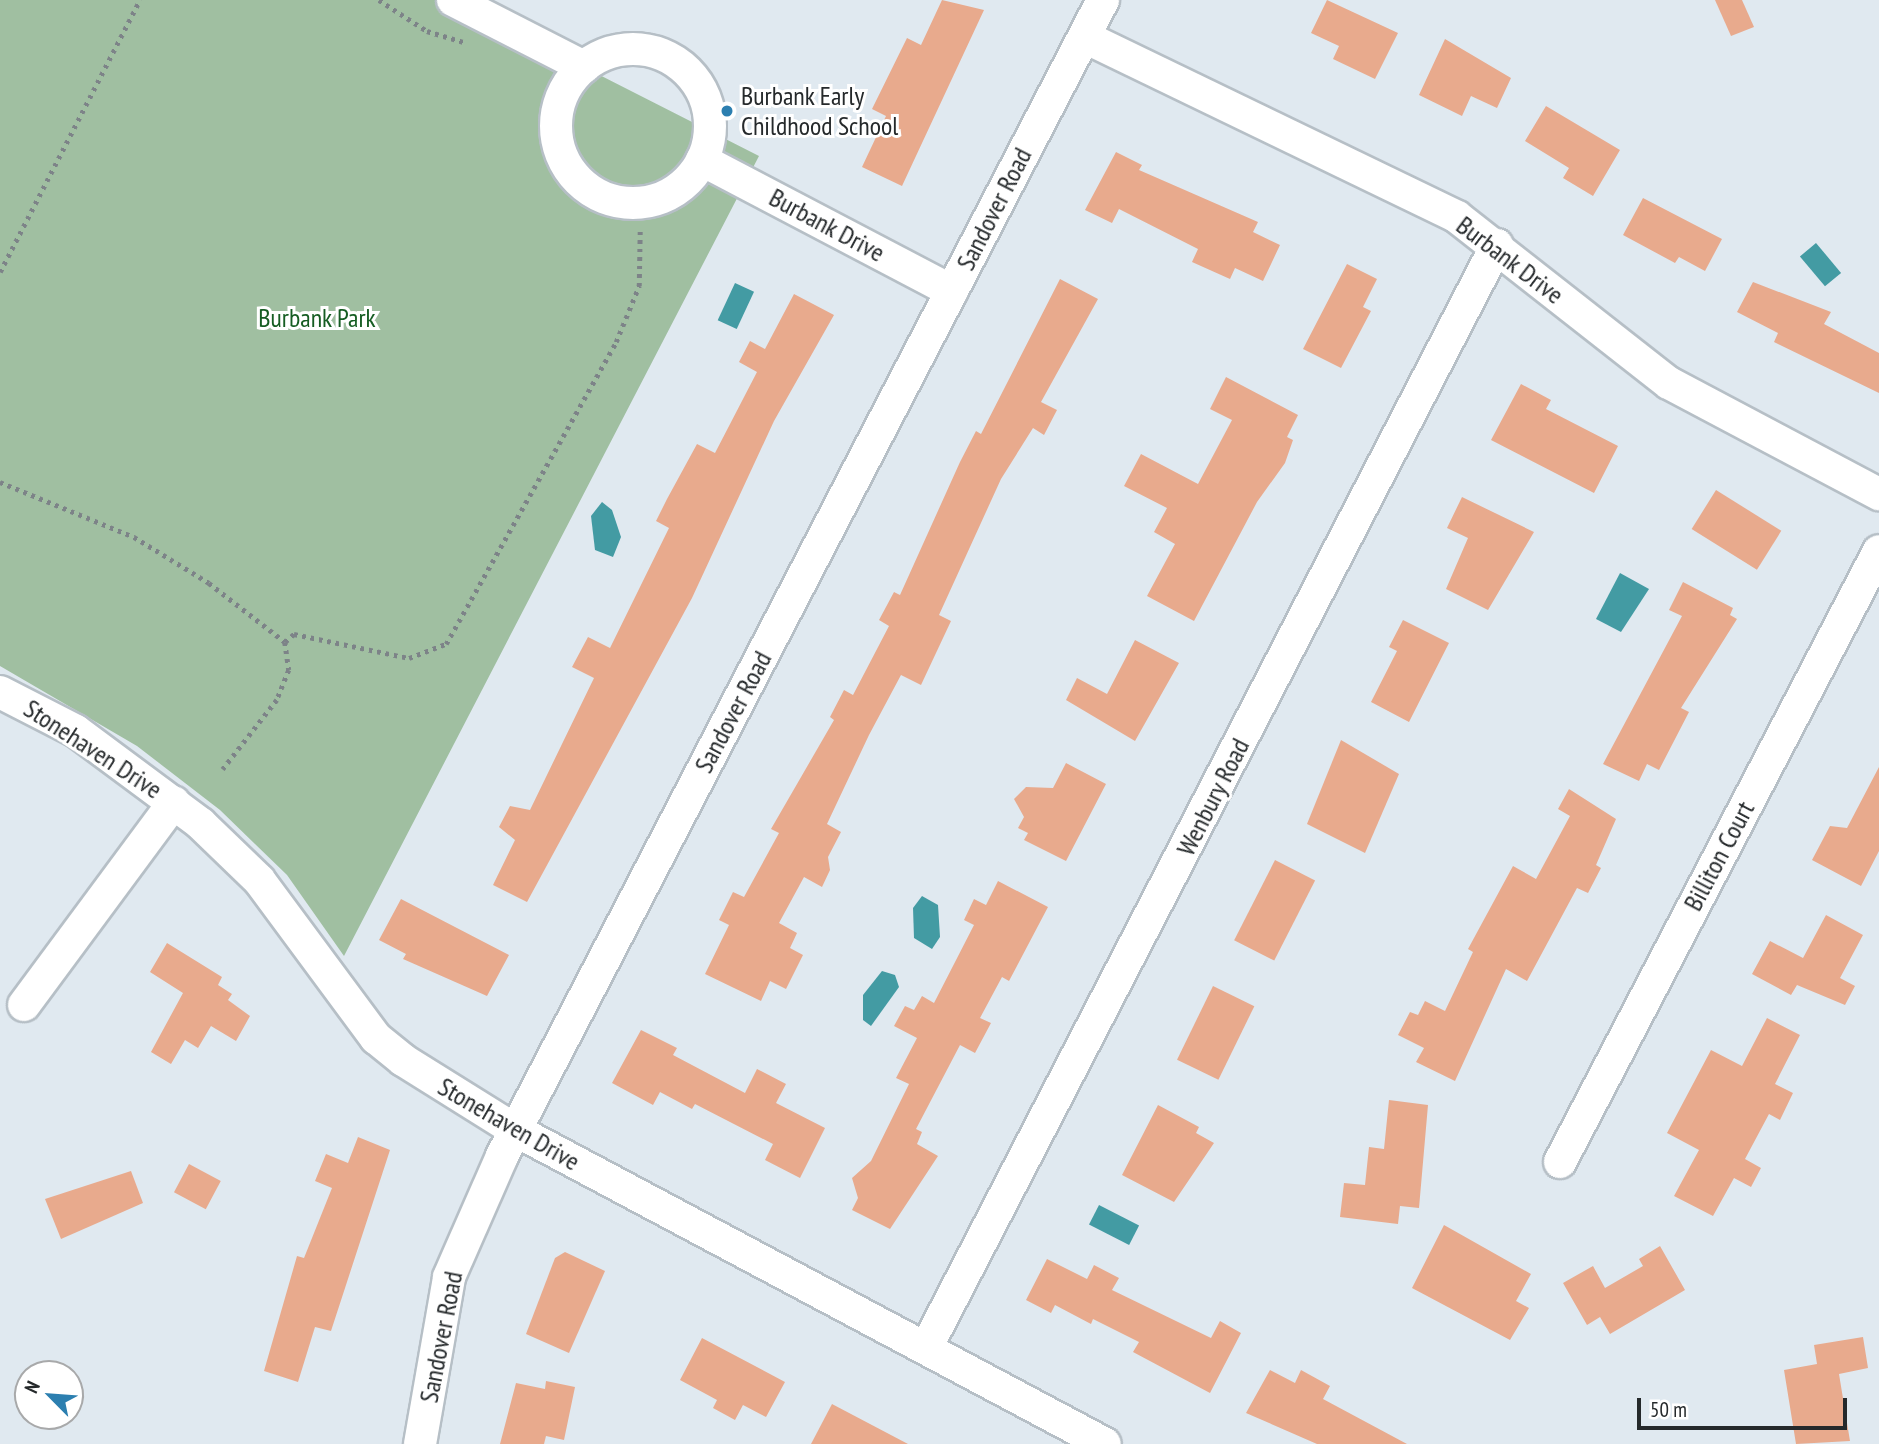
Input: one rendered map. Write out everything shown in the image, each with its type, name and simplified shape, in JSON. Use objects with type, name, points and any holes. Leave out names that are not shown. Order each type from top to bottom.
[{"type":"street","points":[[453,0],[584,67]]},
{"type":"street","name":"Sandover Road","points":[[420,1444],[449,1277],[515,1130],[1103,0]]},
{"type":"street","name":"Burbank Drive","points":[[1086,37],[1457,217],[1497,245],[1610,343],[1669,383],[1879,494]]},
{"type":"street","points":[[622,50],[663,55],[681,66],[695,81],[710,120],[702,160],[679,188],[645,202],[610,200],[579,181],[560,150],[557,114],[584,67],[622,50]]},
{"type":"street","name":"Burbank Drive","points":[[702,160],[952,291]]},
{"type":"street","name":"Wenbury Road","points":[[926,1348],[1497,245]]},
{"type":"street","name":"Billiton Court","points":[[1560,1163],[1879,551]]},
{"type":"street","name":"Stonehaven Drive","points":[[0,692],[76,731],[174,802],[259,880],[376,1038],[515,1130],[1104,1444]]},
{"type":"street","points":[[24,1005],[174,802]]},
{"type":"path","points":[[0,272],[140,0]]},
{"type":"path","points":[[379,0],[427,31],[471,45]]},
{"type":"path","points":[[285,642],[294,634],[409,658],[446,644],[630,311],[639,286],[640,227]]},
{"type":"path","points":[[0,482],[145,544],[285,642],[289,670],[277,700],[223,769]]},
{"type":"green space","name":"Burbank Park","points":[[0,0],[452,0],[759,156],[344,956],[287,875],[220,810],[137,746],[0,666]]},
{"type":"water","points":[[1816,243],[1841,273],[1825,286],[1800,256]]},
{"type":"water","points":[[735,283],[754,292],[737,329],[718,320]]},
{"type":"water","points":[[602,502],[612,510],[621,537],[613,557],[595,550],[591,516]]},
{"type":"water","points":[[1620,573],[1649,589],[1621,632],[1596,619]]},
{"type":"water","points":[[922,896],[938,905],[940,937],[932,949],[914,938],[913,908]]},
{"type":"water","points":[[882,971],[895,975],[899,987],[871,1026],[863,1020],[863,995]]},
{"type":"water","points":[[1099,1205],[1139,1225],[1129,1245],[1089,1225]]},
{"type":"building","points":[[942,0],[984,10],[902,186],[862,167],[886,116],[872,109],[907,38],[921,45]]},
{"type":"building","points":[[1327,0],[1398,33],[1375,79],[1333,59],[1339,46],[1311,33]]},
{"type":"building","points":[[1715,0],[1742,0],[1754,27],[1731,36]]},
{"type":"building","points":[[1445,39],[1511,78],[1497,108],[1471,96],[1462,116],[1419,95]]},
{"type":"building","points":[[1546,106],[1620,150],[1593,196],[1563,178],[1569,168],[1525,141]]},
{"type":"building","points":[[1116,152],[1142,165],[1139,170],[1258,222],[1253,232],[1280,245],[1263,281],[1235,268],[1230,279],[1192,262],[1198,249],[1119,209],[1112,223],[1085,210]]},
{"type":"building","points":[[1643,198],[1722,239],[1705,271],[1679,257],[1675,263],[1623,235]]},
{"type":"building","points":[[1347,264],[1377,279],[1363,307],[1371,311],[1341,368],[1303,349]]},
{"type":"building","points":[[1060,279],[1098,299],[1041,402],[1057,410],[1044,435],[1033,428],[1001,479],[939,615],[951,621],[921,685],[901,675],[869,735],[827,824],[841,832],[828,857],[830,870],[822,887],[804,877],[779,923],[797,933],[790,948],[803,955],[786,989],[770,981],[761,1001],[705,974],[729,925],[719,920],[733,892],[744,897],[779,833],[771,829],[834,720],[830,717],[844,690],[853,695],[889,626],[879,620],[894,592],[900,595],[960,462],[976,431],[981,434]]},
{"type":"building","points":[[1753,282],[1831,312],[1824,324],[1879,353],[1879,393],[1774,342],[1778,333],[1737,312]]},
{"type":"building","points":[[794,294],[834,315],[774,421],[692,598],[527,902],[493,885],[515,840],[499,827],[510,806],[530,810],[594,678],[572,667],[588,637],[610,648],[669,528],[656,521],[667,499],[697,444],[715,453],[757,372],[739,362],[750,341],[765,349]]},
{"type":"building","points":[[1226,377],[1298,415],[1287,437],[1293,440],[1285,463],[1257,502],[1194,621],[1147,596],[1175,544],[1154,532],[1167,508],[1124,486],[1141,454],[1198,484],[1232,420],[1210,409]]},
{"type":"building","points":[[1521,384],[1551,400],[1546,409],[1618,446],[1594,493],[1491,440]]},
{"type":"building","points":[[1716,490],[1781,531],[1757,570],[1692,529]]},
{"type":"building","points":[[1462,497],[1534,532],[1488,610],[1446,589],[1468,538],[1447,528]]},
{"type":"building","points":[[1683,582],[1733,608],[1730,615],[1737,619],[1681,708],[1689,712],[1659,770],[1647,764],[1639,781],[1603,764],[1682,616],[1669,610]]},
{"type":"building","points":[[1403,620],[1449,643],[1409,722],[1371,702],[1397,651],[1389,647]]},
{"type":"building","points":[[1135,640],[1179,663],[1135,741],[1066,700],[1077,678],[1107,694]]},
{"type":"building","points":[[1341,740],[1399,774],[1365,853],[1307,824]]},
{"type":"building","points":[[1066,763],[1106,784],[1066,861],[1024,840],[1028,833],[1018,828],[1024,817],[1014,799],[1026,787],[1053,788]]},
{"type":"building","points":[[1879,767],[1879,851],[1861,886],[1812,860],[1830,826],[1847,828]]},
{"type":"building","points":[[1569,789],[1616,819],[1596,865],[1601,868],[1588,893],[1577,888],[1527,981],[1506,969],[1455,1081],[1416,1062],[1424,1048],[1398,1035],[1410,1012],[1418,1015],[1425,1001],[1445,1011],[1473,952],[1468,949],[1513,866],[1536,879],[1570,816],[1558,809]]},
{"type":"building","points":[[1275,860],[1315,880],[1274,961],[1234,940]]},
{"type":"building","points":[[998,881],[1048,907],[1009,981],[1002,977],[980,1018],[991,1023],[975,1053],[960,1045],[916,1129],[922,1132],[917,1144],[938,1156],[890,1229],[852,1210],[858,1198],[852,1178],[871,1161],[909,1084],[896,1078],[917,1038],[894,1026],[905,1006],[914,1010],[922,996],[934,1003],[974,925],[964,920],[974,899],[986,905]]},
{"type":"building","points":[[401,899],[509,955],[487,996],[403,959],[406,954],[379,940]]},
{"type":"building","points":[[1826,915],[1863,935],[1840,978],[1855,986],[1845,1005],[1797,985],[1791,995],[1752,974],[1770,941],[1803,958]]},
{"type":"building","points":[[167,943],[222,977],[218,985],[232,994],[228,1000],[250,1016],[236,1041],[211,1026],[198,1048],[185,1040],[171,1064],[151,1052],[183,993],[150,972]]},
{"type":"building","points":[[1213,986],[1254,1006],[1218,1080],[1177,1060]]},
{"type":"building","points":[[1767,1018],[1800,1035],[1775,1084],[1793,1093],[1780,1120],[1769,1114],[1745,1159],[1761,1168],[1751,1187],[1734,1178],[1713,1216],[1674,1196],[1699,1150],[1667,1133],[1711,1050],[1742,1066]]},
{"type":"building","points":[[641,1030],[677,1048],[673,1055],[745,1093],[757,1069],[786,1084],[776,1103],[825,1128],[800,1178],[765,1160],[773,1144],[695,1104],[692,1109],[660,1092],[653,1105],[612,1083]]},
{"type":"building","points":[[1389,1100],[1428,1105],[1419,1208],[1400,1206],[1398,1224],[1340,1217],[1344,1183],[1365,1185],[1369,1147],[1384,1149]]},
{"type":"building","points":[[1158,1105],[1199,1127],[1196,1133],[1214,1143],[1174,1202],[1122,1175]]},
{"type":"building","points":[[358,1137],[390,1150],[331,1331],[315,1327],[298,1382],[264,1371],[297,1256],[304,1258],[332,1188],[315,1181],[326,1154],[348,1163]]},
{"type":"building","points":[[189,1164],[221,1181],[206,1209],[174,1192]]},
{"type":"building","points":[[131,1171],[143,1203],[61,1239],[45,1199]]},
{"type":"building","points":[[1444,1225],[1531,1274],[1516,1301],[1529,1308],[1510,1340],[1412,1288]]},
{"type":"building","points":[[1660,1246],[1685,1290],[1610,1334],[1600,1317],[1587,1325],[1563,1283],[1593,1266],[1605,1288],[1643,1266],[1639,1259]]},
{"type":"building","points":[[565,1252],[605,1271],[569,1353],[526,1334],[555,1258]]},
{"type":"building","points":[[1047,1259],[1087,1279],[1094,1265],[1119,1278],[1112,1290],[1211,1338],[1220,1321],[1241,1333],[1210,1393],[1133,1352],[1139,1342],[1093,1319],[1091,1324],[1055,1305],[1051,1313],[1026,1300]]},
{"type":"building","points":[[1863,1337],[1868,1368],[1839,1374],[1850,1441],[1796,1444],[1784,1370],[1817,1364],[1814,1345]]},
{"type":"building","points":[[702,1338],[785,1382],[766,1417],[743,1405],[735,1420],[713,1408],[717,1400],[680,1380]]},
{"type":"building","points":[[1270,1370],[1295,1383],[1301,1370],[1330,1386],[1323,1399],[1407,1444],[1317,1444],[1246,1413]]},
{"type":"building","points":[[546,1381],[575,1387],[564,1440],[546,1436],[544,1444],[500,1444],[516,1383],[545,1389]]},
{"type":"building","points":[[832,1404],[908,1444],[811,1444]]},
{"type":"place","name":"Burbank Early Childhood School","points":[[727,111]]}]
